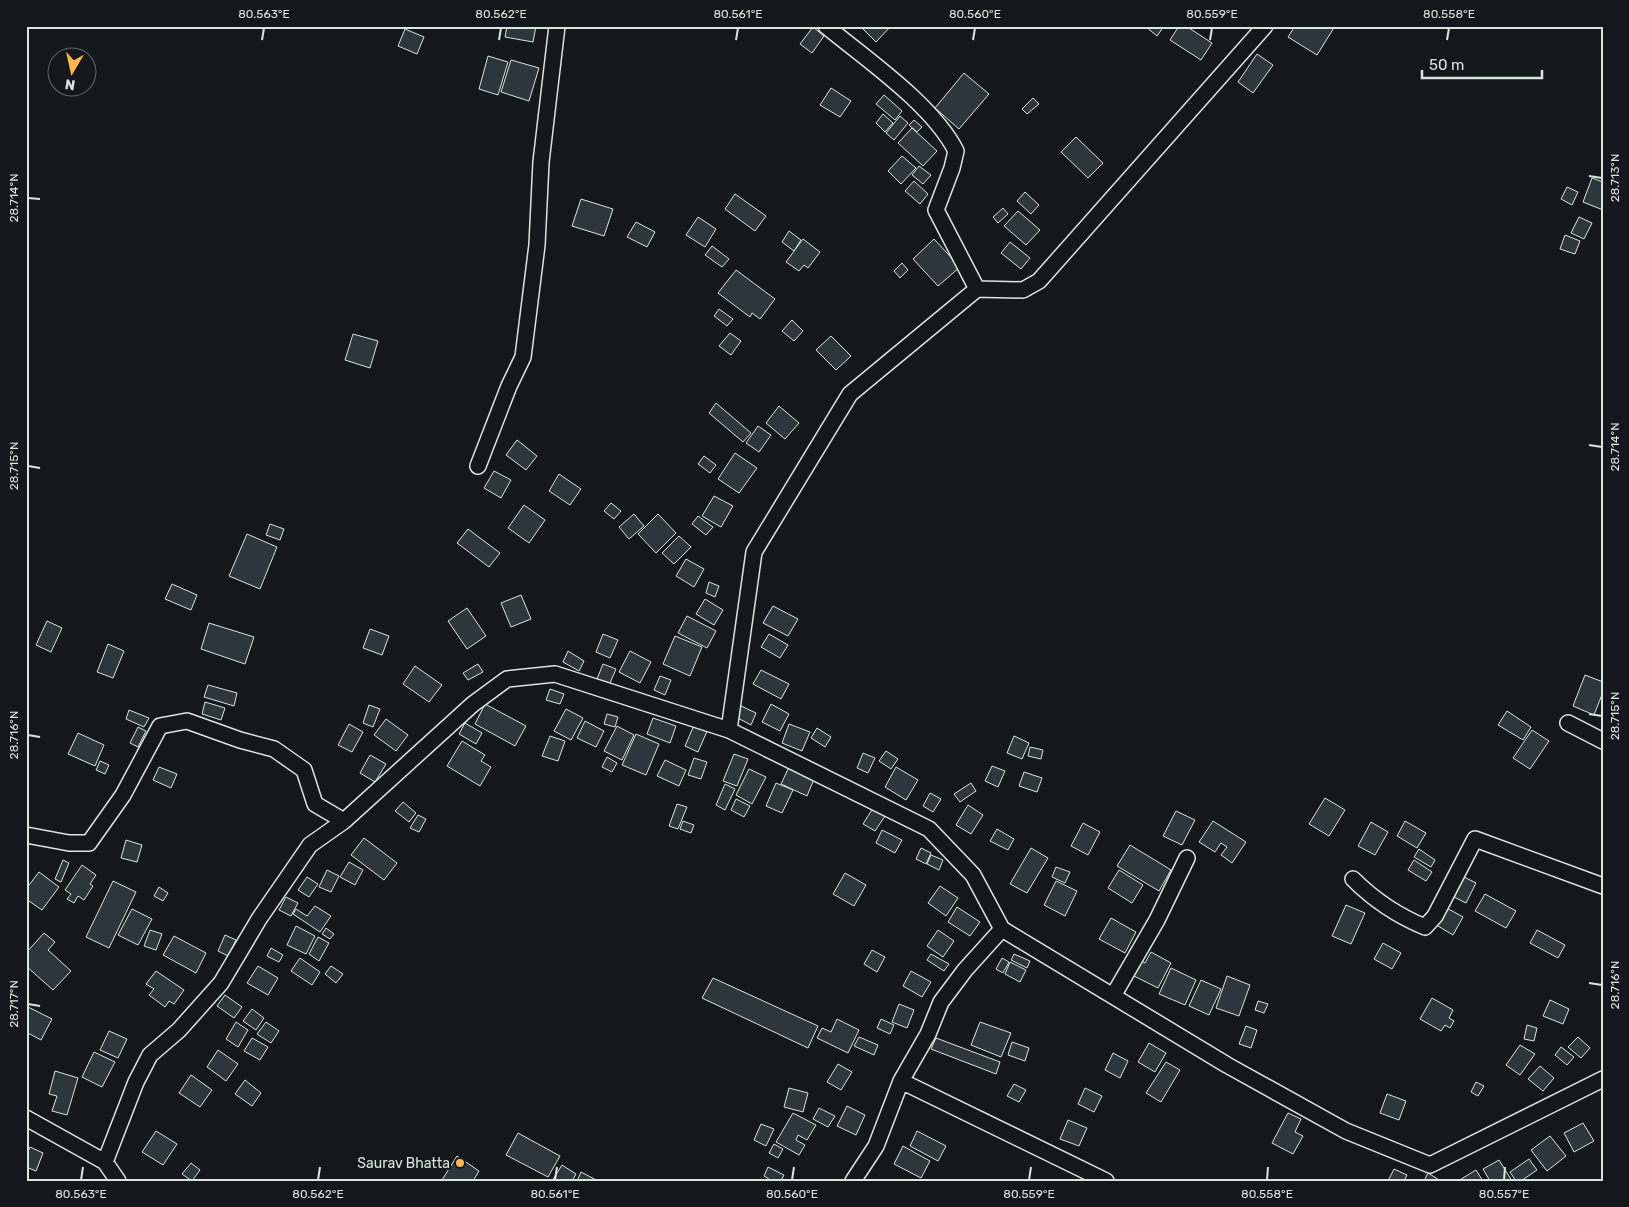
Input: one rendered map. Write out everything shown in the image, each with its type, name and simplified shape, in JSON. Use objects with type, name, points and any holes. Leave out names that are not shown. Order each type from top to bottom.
[{"type":"street","points":[[478,466],[509,386],[523,357],[537,245],[541,162],[556,26]]},
{"type":"street","points":[[826,26],[913,98],[949,136],[956,151],[952,168],[936,210],[977,288]]},
{"type":"street","points":[[730,730],[754,552],[850,394],[977,288],[1023,290],[1038,281],[1265,26]]},
{"type":"street","points":[[105,1162],[136,1082],[150,1055],[179,1030],[222,983],[259,919],[310,844],[344,821],[472,704],[507,679],[555,674],[730,730],[929,829],[973,875],[1002,929],[1227,1065],[1346,1131],[1430,1165],[1603,1079]]},
{"type":"street","points":[[26,835],[68,843],[89,843],[123,795],[160,726],[187,721],[240,740],[274,749],[304,770],[315,804],[344,821]]},
{"type":"street","points":[[1568,723],[1603,741]]},
{"type":"street","points":[[1353,879],[1362,889],[1404,919],[1425,926],[1435,916],[1475,840],[1603,886]]},
{"type":"street","points":[[1113,996],[1157,920],[1187,858]]},
{"type":"street","points":[[853,1181],[876,1146],[901,1081],[928,1034],[941,1002],[1002,929]]},
{"type":"street","points":[[901,1081],[1106,1181]]},
{"type":"street","points":[[26,1118],[105,1162],[118,1181]]},
{"type":"building","points":[[507,26],[536,26],[533,42],[505,37]]},
{"type":"building","points":[[862,26],[891,26],[876,42]]},
{"type":"building","points":[[1145,26],[1164,26],[1157,36]]},
{"type":"building","points":[[1179,26],[1186,26],[1212,43],[1201,60],[1170,40]]},
{"type":"building","points":[[1295,26],[1335,26],[1317,55],[1288,37]]},
{"type":"building","points":[[813,27],[824,36],[812,53],[800,44]]},
{"type":"building","points":[[405,29],[424,37],[417,54],[398,46]]},
{"type":"building","points":[[1257,54],[1273,65],[1253,93],[1238,82]]},
{"type":"building","points":[[488,56],[508,62],[498,95],[479,89]]},
{"type":"building","points":[[511,60],[539,68],[529,101],[501,92]]},
{"type":"building","points":[[964,73],[989,94],[959,129],[935,108]]},
{"type":"building","points":[[831,88],[851,101],[840,117],[820,105]]},
{"type":"building","points":[[884,95],[902,111],[895,120],[876,104]]},
{"type":"building","points":[[1033,98],[1039,104],[1027,114],[1022,109]]},
{"type":"building","points":[[883,114],[893,123],[885,132],[876,123]]},
{"type":"building","points":[[900,116],[908,123],[894,140],[886,133]]},
{"type":"building","points":[[914,120],[922,127],[917,132],[909,125]]},
{"type":"building","points":[[912,128],[937,151],[923,166],[898,143]]},
{"type":"building","points":[[1076,137],[1103,163],[1088,178],[1061,152]]},
{"type":"building","points":[[902,156],[916,168],[901,184],[888,171]]},
{"type":"building","points":[[919,166],[931,175],[923,184],[912,175]]},
{"type":"building","points":[[1592,178],[1603,182],[1603,210],[1583,202]]},
{"type":"building","points":[[914,181],[928,194],[920,204],[905,191]]},
{"type":"building","points":[[1567,187],[1578,192],[1572,205],[1561,199]]},
{"type":"building","points":[[1025,192],[1039,205],[1031,214],[1017,201]]},
{"type":"building","points":[[735,194],[766,216],[755,231],[725,209]]},
{"type":"building","points":[[581,199],[613,209],[604,236],[572,226]]},
{"type":"building","points":[[1003,208],[1008,214],[998,223],[993,217]]},
{"type":"building","points":[[1018,211],[1040,230],[1026,245],[1004,226]]},
{"type":"building","points":[[698,217],[716,229],[705,247],[686,235]]},
{"type":"building","points":[[1579,217],[1592,223],[1584,239],[1571,233]]},
{"type":"building","points":[[636,222],[655,232],[647,247],[627,237]]},
{"type":"building","points":[[789,231],[801,240],[794,251],[782,242]]},
{"type":"building","points":[[1565,235],[1580,241],[1575,254],[1560,249]]},
{"type":"building","points":[[803,239],[820,252],[808,268],[804,265],[799,271],[786,262]]},
{"type":"building","points":[[934,239],[960,267],[938,286],[913,259]]},
{"type":"building","points":[[1010,242],[1030,258],[1021,269],[1001,253]]},
{"type":"building","points":[[712,246],[729,259],[722,267],[705,255]]},
{"type":"building","points":[[902,263],[908,270],[900,278],[894,271]]},
{"type":"building","points":[[736,270],[775,299],[760,319],[752,313],[750,317],[718,293]]},
{"type":"building","points":[[719,309],[733,319],[727,326],[714,316]]},
{"type":"building","points":[[792,320],[803,331],[794,341],[782,331]]},
{"type":"building","points":[[730,333],[741,341],[731,355],[719,346]]},
{"type":"building","points":[[353,334],[378,341],[370,368],[345,360]]},
{"type":"building","points":[[831,336],[851,356],[836,370],[816,350]]},
{"type":"building","points":[[716,403],[751,433],[743,442],[709,413]]},
{"type":"building","points":[[779,406],[799,423],[785,439],[766,423]]},
{"type":"building","points":[[758,426],[771,435],[759,452],[746,443]]},
{"type":"building","points":[[517,440],[537,456],[526,470],[506,455]]},
{"type":"building","points":[[735,453],[757,468],[739,493],[718,479]]},
{"type":"building","points":[[704,456],[716,465],[710,473],[698,464]]},
{"type":"building","points":[[494,471],[511,480],[501,498],[484,488]]},
{"type":"building","points":[[559,474],[581,489],[570,505],[549,491]]},
{"type":"building","points":[[714,496],[733,506],[721,527],[702,516]]},
{"type":"building","points":[[611,503],[621,511],[614,519],[604,511]]},
{"type":"building","points":[[524,505],[545,520],[529,543],[508,528]]},
{"type":"building","points":[[634,514],[644,526],[629,539],[619,527]]},
{"type":"building","points":[[658,514],[676,533],[656,553],[638,534]]},
{"type":"building","points":[[698,516],[713,527],[706,535],[692,524]]},
{"type":"building","points":[[270,524],[284,529],[280,540],[266,535]]},
{"type":"building","points":[[468,529],[500,553],[489,567],[457,543]]},
{"type":"building","points":[[247,534],[277,547],[260,589],[229,576]]},
{"type":"building","points":[[679,536],[691,547],[674,564],[662,553]]},
{"type":"building","points":[[686,559],[704,569],[694,587],[676,576]]},
{"type":"building","points":[[709,582],[719,586],[715,597],[706,593]]},
{"type":"building","points":[[172,584],[197,595],[191,610],[165,599]]},
{"type":"building","points":[[521,595],[531,619],[511,627],[501,603]]},
{"type":"building","points":[[705,599],[723,610],[714,625],[696,614]]},
{"type":"building","points":[[773,606],[798,619],[788,636],[763,623]]},
{"type":"building","points":[[467,608],[486,636],[467,649],[448,621]]},
{"type":"building","points":[[687,616],[716,631],[707,648],[678,633]]},
{"type":"building","points":[[47,621],[62,628],[51,652],[36,645]]},
{"type":"building","points":[[209,623],[254,637],[245,664],[201,649]]},
{"type":"building","points":[[370,629],[389,636],[382,655],[363,648]]},
{"type":"building","points":[[603,634],[618,640],[610,658],[596,652]]},
{"type":"building","points":[[769,634],[788,645],[780,658],[761,647]]},
{"type":"building","points":[[675,636],[702,647],[690,676],[663,664]]},
{"type":"building","points":[[108,644],[124,651],[113,678],[97,672]]},
{"type":"building","points":[[568,651],[584,661],[579,671],[563,662]]},
{"type":"building","points":[[630,651],[651,662],[640,683],[619,672]]},
{"type":"building","points":[[478,664],[483,672],[468,680],[463,673]]},
{"type":"building","points":[[603,664],[616,669],[610,683],[597,679]]},
{"type":"building","points":[[415,666],[442,685],[429,702],[403,684]]},
{"type":"building","points":[[761,670],[789,684],[781,699],[753,684]]},
{"type":"building","points":[[1585,675],[1603,682],[1603,692],[1594,715],[1573,706]]},
{"type":"building","points":[[660,676],[671,680],[665,695],[654,690]]},
{"type":"building","points":[[208,685],[237,693],[234,706],[204,697]]},
{"type":"building","points":[[550,689],[564,694],[560,704],[546,700]]},
{"type":"building","points":[[205,702],[225,708],[221,720],[202,714]]},
{"type":"building","points":[[485,704],[526,726],[515,746],[475,724]]},
{"type":"building","points":[[771,704],[789,714],[780,731],[762,722]]},
{"type":"building","points":[[369,705],[380,709],[373,727],[363,723]]},
{"type":"building","points":[[741,706],[756,713],[751,725],[736,717]]},
{"type":"building","points":[[566,709],[583,718],[571,740],[554,731]]},
{"type":"building","points":[[129,710],[149,718],[144,727],[126,719]]},
{"type":"building","points":[[1507,711],[1531,727],[1523,740],[1498,725]]},
{"type":"building","points":[[607,714],[618,717],[615,727],[604,724]]},
{"type":"building","points":[[653,718],[676,726],[670,743],[647,734]]},
{"type":"building","points":[[386,719],[408,735],[396,751],[374,735]]},
{"type":"building","points":[[585,721],[604,731],[596,747],[577,738]]},
{"type":"building","points":[[465,723],[482,733],[476,744],[459,734]]},
{"type":"building","points":[[695,723],[708,729],[698,752],[685,746]]},
{"type":"building","points":[[349,724],[363,732],[352,752],[338,745]]},
{"type":"building","points":[[789,724],[810,732],[802,751],[782,743]]},
{"type":"building","points":[[617,726],[634,735],[622,760],[604,751]]},
{"type":"building","points":[[138,727],[146,731],[138,747],[130,743]]},
{"type":"building","points":[[817,728],[831,737],[825,747],[811,738]]},
{"type":"building","points":[[1532,730],[1549,741],[1530,769],[1513,758]]},
{"type":"building","points":[[78,733],[104,745],[95,766],[68,754]]},
{"type":"building","points":[[636,734],[659,744],[646,775],[622,765]]},
{"type":"building","points":[[550,736],[565,741],[558,761],[542,756]]},
{"type":"building","points":[[1014,736],[1029,743],[1022,759],[1007,753]]},
{"type":"building","points":[[462,741],[485,755],[481,761],[491,767],[480,786],[447,766]]},
{"type":"building","points":[[1030,747],[1043,750],[1041,759],[1028,756]]},
{"type":"building","points":[[886,751],[898,759],[891,769],[879,761]]},
{"type":"building","points":[[863,753],[875,758],[868,773],[857,768]]},
{"type":"building","points":[[734,754],[748,759],[737,786],[723,781]]},
{"type":"building","points":[[370,755],[386,764],[375,782],[360,773]]},
{"type":"building","points":[[607,757],[617,763],[612,772],[602,767]]},
{"type":"building","points":[[694,758],[707,762],[701,779],[688,775]]},
{"type":"building","points":[[665,760],[686,770],[679,786],[657,776]]},
{"type":"building","points":[[100,761],[109,765],[105,774],[96,770]]},
{"type":"building","points":[[992,766],[1005,771],[998,787],[985,781]]},
{"type":"building","points":[[159,767],[177,774],[171,788],[153,780]]},
{"type":"building","points":[[789,767],[814,779],[807,796],[781,784]]},
{"type":"building","points":[[896,767],[918,780],[906,800],[885,787]]},
{"type":"building","points":[[749,769],[766,777],[752,804],[736,795]]},
{"type":"building","points":[[1024,772],[1042,778],[1037,792],[1019,786]]},
{"type":"building","points":[[776,783],[793,790],[782,813],[766,806]]},
{"type":"building","points":[[971,783],[976,791],[960,802],[954,794]]},
{"type":"building","points":[[725,784],[735,789],[725,810],[716,805]]},
{"type":"building","points":[[930,793],[941,799],[933,812],[923,806]]},
{"type":"building","points":[[1325,798],[1345,810],[1329,836],[1309,824]]},
{"type":"building","points":[[736,799],[750,806],[744,817],[731,810]]},
{"type":"building","points":[[403,802],[416,813],[409,822],[395,811]]},
{"type":"building","points":[[677,804],[687,807],[678,829],[669,826]]},
{"type":"building","points":[[968,805],[983,815],[971,834],[956,825]]},
{"type":"building","points":[[873,808],[885,816],[875,831],[863,824]]},
{"type":"building","points":[[1176,811],[1195,820],[1182,845],[1163,836]]},
{"type":"building","points":[[418,815],[426,819],[419,832],[410,828]]},
{"type":"building","points":[[683,821],[694,825],[691,833],[680,829]]},
{"type":"building","points":[[1213,821],[1246,842],[1232,863],[1221,855],[1227,847],[1221,843],[1215,852],[1199,842]]},
{"type":"building","points":[[1405,821],[1426,833],[1417,848],[1397,836]]},
{"type":"building","points":[[1371,822],[1388,832],[1375,855],[1358,846]]},
{"type":"building","points":[[1083,823],[1100,832],[1088,855],[1071,846]]},
{"type":"building","points":[[997,829],[1014,839],[1008,850],[990,841]]},
{"type":"building","points":[[882,830],[902,840],[895,853],[876,843]]},
{"type":"building","points":[[364,838],[397,863],[384,880],[351,855]]},
{"type":"building","points":[[126,840],[142,845],[137,862],[121,858]]},
{"type":"building","points":[[1130,845],[1171,870],[1159,891],[1117,866]]},
{"type":"building","points":[[921,848],[931,853],[926,864],[916,859]]},
{"type":"building","points":[[1031,848],[1048,858],[1027,893],[1010,884]]},
{"type":"building","points":[[1419,849],[1435,860],[1431,867],[1414,857]]},
{"type":"building","points":[[931,855],[943,860],[939,870],[927,864]]},
{"type":"building","points":[[63,860],[69,863],[61,882],[55,879]]},
{"type":"building","points":[[1414,860],[1432,872],[1426,881],[1408,870]]},
{"type":"building","points":[[349,862],[363,870],[355,885],[340,877]]},
{"type":"building","points":[[82,865],[96,875],[90,884],[93,886],[84,900],[78,896],[74,903],[67,899],[71,894],[65,890]]},
{"type":"building","points":[[1056,867],[1070,872],[1065,883],[1052,877]]},
{"type":"building","points":[[327,870],[339,876],[331,892],[319,887]]},
{"type":"building","points":[[1119,870],[1143,885],[1132,903],[1108,888]]},
{"type":"building","points":[[39,872],[59,887],[42,910],[26,899],[26,889]]},
{"type":"building","points":[[845,873],[866,885],[854,906],[833,894]]},
{"type":"building","points":[[1462,876],[1476,883],[1466,903],[1452,896]]},
{"type":"building","points":[[307,877],[318,884],[309,897],[298,890]]},
{"type":"building","points":[[113,881],[136,892],[109,948],[86,937]]},
{"type":"building","points":[[1056,881],[1077,891],[1065,916],[1044,905]]},
{"type":"building","points":[[940,886],[958,898],[946,916],[928,903]]},
{"type":"building","points":[[159,887],[168,893],[163,901],[154,896]]},
{"type":"building","points":[[1485,894],[1516,911],[1506,928],[1475,911]]},
{"type":"building","points":[[286,897],[298,903],[291,916],[279,910]]},
{"type":"building","points":[[1346,905],[1365,913],[1351,944],[1332,936]]},
{"type":"building","points":[[315,906],[331,916],[320,932],[293,914],[296,909],[307,916]]},
{"type":"building","points":[[1443,906],[1463,917],[1453,935],[1433,923]]},
{"type":"building","points":[[957,907],[980,922],[970,936],[948,922]]},
{"type":"building","points":[[132,909],[152,919],[138,945],[118,935]]},
{"type":"building","points":[[1111,918],[1136,932],[1125,953],[1099,939]]},
{"type":"building","points":[[296,926],[315,936],[306,954],[287,945]]},
{"type":"building","points":[[326,928],[334,934],[330,939],[322,934]]},
{"type":"building","points":[[150,930],[162,934],[156,950],[144,946]]},
{"type":"building","points":[[938,930],[954,941],[943,957],[927,946]]},
{"type":"building","points":[[1537,930],[1565,945],[1558,958],[1530,943]]},
{"type":"building","points":[[44,933],[55,942],[48,950],[71,971],[53,990],[26,966],[26,953]]},
{"type":"building","points":[[225,935],[236,940],[228,956],[218,951]]},
{"type":"building","points":[[174,936],[206,953],[196,973],[163,955]]},
{"type":"building","points":[[318,937],[329,943],[319,961],[309,954]]},
{"type":"building","points":[[1383,943],[1401,953],[1392,969],[1374,959]]},
{"type":"building","points":[[271,948],[283,955],[279,962],[267,956]]},
{"type":"building","points":[[872,950],[885,957],[877,972],[864,964]]},
{"type":"building","points":[[1151,952],[1171,963],[1158,988],[1132,975],[1140,960],[1145,963]]},
{"type":"building","points":[[931,954],[949,964],[944,971],[927,960]]},
{"type":"building","points":[[1014,954],[1030,961],[1027,968],[1011,960]]},
{"type":"building","points":[[300,958],[320,972],[312,985],[291,971]]},
{"type":"building","points":[[1002,958],[1009,962],[1003,973],[996,969]]},
{"type":"building","points":[[1010,962],[1026,970],[1020,982],[1005,974]]},
{"type":"building","points":[[258,966],[278,978],[268,995],[247,983]]},
{"type":"building","points":[[331,966],[343,974],[336,983],[325,974]]},
{"type":"building","points":[[1171,968],[1196,980],[1185,1005],[1159,994]]},
{"type":"building","points":[[156,971],[184,990],[174,1004],[169,1001],[165,1007],[149,995],[154,989],[146,984]]},
{"type":"building","points":[[911,971],[931,982],[922,997],[903,986]]},
{"type":"building","points":[[1227,976],[1250,985],[1239,1016],[1216,1008]]},
{"type":"building","points":[[713,978],[818,1026],[808,1048],[702,998]]},
{"type":"building","points":[[1201,980],[1221,989],[1209,1015],[1189,1006]]},
{"type":"building","points":[[225,995],[242,1007],[234,1018],[217,1006]]},
{"type":"building","points":[[1432,998],[1453,1010],[1449,1018],[1454,1021],[1450,1028],[1445,1025],[1441,1031],[1420,1019]]},
{"type":"building","points":[[1550,1000],[1569,1009],[1563,1024],[1543,1016]]},
{"type":"building","points":[[1258,1001],[1268,1004],[1264,1013],[1255,1010]]},
{"type":"building","points":[[899,1004],[914,1010],[907,1028],[892,1022]]},
{"type":"building","points":[[26,1006],[52,1019],[41,1040],[26,1032]]},
{"type":"building","points":[[252,1009],[264,1018],[256,1030],[243,1021]]},
{"type":"building","points":[[837,1019],[859,1030],[848,1053],[817,1038],[822,1028],[831,1032]]},
{"type":"building","points":[[881,1019],[894,1025],[890,1034],[877,1028]]},
{"type":"building","points":[[236,1022],[248,1030],[238,1047],[226,1039]]},
{"type":"building","points":[[266,1022],[279,1031],[271,1043],[257,1034]]},
{"type":"building","points":[[980,1022],[1011,1033],[1001,1057],[971,1045]]},
{"type":"building","points":[[1527,1025],[1537,1028],[1534,1041],[1524,1039]]},
{"type":"building","points":[[1246,1026],[1257,1030],[1251,1048],[1239,1044]]},
{"type":"building","points":[[109,1031],[127,1039],[118,1058],[100,1050]]},
{"type":"building","points":[[859,1037],[878,1045],[874,1055],[854,1046]]},
{"type":"building","points":[[1578,1037],[1590,1048],[1581,1058],[1568,1047]]},
{"type":"building","points":[[252,1038],[268,1047],[260,1060],[244,1051]]},
{"type":"building","points":[[936,1038],[1000,1062],[996,1074],[931,1049]]},
{"type":"building","points":[[1012,1042],[1029,1048],[1025,1061],[1008,1055]]},
{"type":"building","points":[[1149,1043],[1166,1053],[1155,1072],[1138,1062]]},
{"type":"building","points":[[1520,1045],[1535,1054],[1520,1075],[1506,1065]]},
{"type":"building","points":[[1561,1047],[1574,1057],[1567,1065],[1555,1055]]},
{"type":"building","points":[[218,1050],[238,1064],[226,1081],[207,1067]]},
{"type":"building","points":[[94,1052],[115,1062],[102,1087],[82,1077]]},
{"type":"building","points":[[1113,1053],[1128,1061],[1120,1078],[1105,1070]]},
{"type":"building","points":[[1166,1062],[1180,1070],[1161,1102],[1146,1093]]},
{"type":"building","points":[[838,1064],[852,1072],[841,1090],[827,1082]]},
{"type":"building","points":[[1540,1066],[1554,1078],[1543,1091],[1528,1079]]},
{"type":"building","points":[[55,1071],[78,1078],[67,1115],[52,1111],[57,1096],[49,1094]]},
{"type":"building","points":[[191,1075],[212,1090],[200,1107],[179,1093]]},
{"type":"building","points":[[245,1080],[261,1093],[252,1106],[235,1094]]},
{"type":"building","points":[[1476,1082],[1484,1086],[1478,1096],[1471,1092]]},
{"type":"building","points":[[1014,1084],[1026,1090],[1019,1102],[1007,1096]]},
{"type":"building","points":[[789,1088],[808,1093],[803,1112],[784,1107]]},
{"type":"building","points":[[1085,1088],[1102,1096],[1094,1112],[1078,1104]]},
{"type":"building","points":[[1387,1094],[1406,1101],[1399,1120],[1380,1113]]},
{"type":"building","points":[[847,1106],[865,1115],[856,1135],[837,1126]]},
{"type":"building","points":[[819,1108],[835,1116],[828,1127],[813,1119]]},
{"type":"building","points":[[793,1113],[816,1125],[807,1140],[798,1135],[796,1140],[805,1145],[799,1155],[776,1142]]},
{"type":"building","points":[[1288,1113],[1301,1119],[1295,1132],[1303,1136],[1293,1154],[1272,1143]]},
{"type":"building","points":[[1068,1120],[1087,1128],[1079,1146],[1060,1139]]},
{"type":"building","points":[[1583,1123],[1594,1141],[1574,1152],[1564,1133]]},
{"type":"building","points":[[761,1124],[774,1129],[766,1146],[754,1140]]},
{"type":"building","points":[[156,1131],[177,1144],[163,1165],[142,1152]]},
{"type":"building","points":[[917,1131],[946,1146],[938,1161],[910,1146]]},
{"type":"building","points":[[518,1133],[560,1156],[548,1177],[506,1155]]},
{"type":"building","points":[[1550,1136],[1566,1156],[1547,1171],[1531,1150]]},
{"type":"building","points":[[774,1144],[783,1149],[778,1158],[769,1153]]},
{"type":"building","points":[[903,1146],[930,1161],[921,1178],[894,1164]]},
{"type":"building","points":[[30,1147],[43,1153],[36,1171],[26,1167],[26,1155]]},
{"type":"building","name":"Saurav Bhatta","points":[[457,1156],[479,1171],[473,1181],[442,1180]]},
{"type":"building","points":[[1529,1159],[1537,1170],[1521,1181],[1516,1181],[1510,1172]]},
{"type":"building","points":[[1499,1160],[1512,1181],[1490,1181],[1483,1169]]},
{"type":"building","points":[[191,1163],[200,1170],[192,1181],[182,1174]]},
{"type":"building","points":[[562,1165],[576,1174],[572,1181],[552,1181]]},
{"type":"building","points":[[768,1167],[784,1175],[781,1181],[772,1181],[764,1176]]},
{"type":"building","points":[[1394,1169],[1407,1175],[1404,1181],[1388,1181]]},
{"type":"building","points":[[1476,1170],[1483,1181],[1458,1181]]},
{"type":"building","points":[[581,1172],[598,1181],[577,1181]]},
{"type":"building","points":[[1428,1173],[1441,1181],[1424,1181]]},
{"type":"place","name":"Saurav Bhatta","points":[[460,1163]]}]
